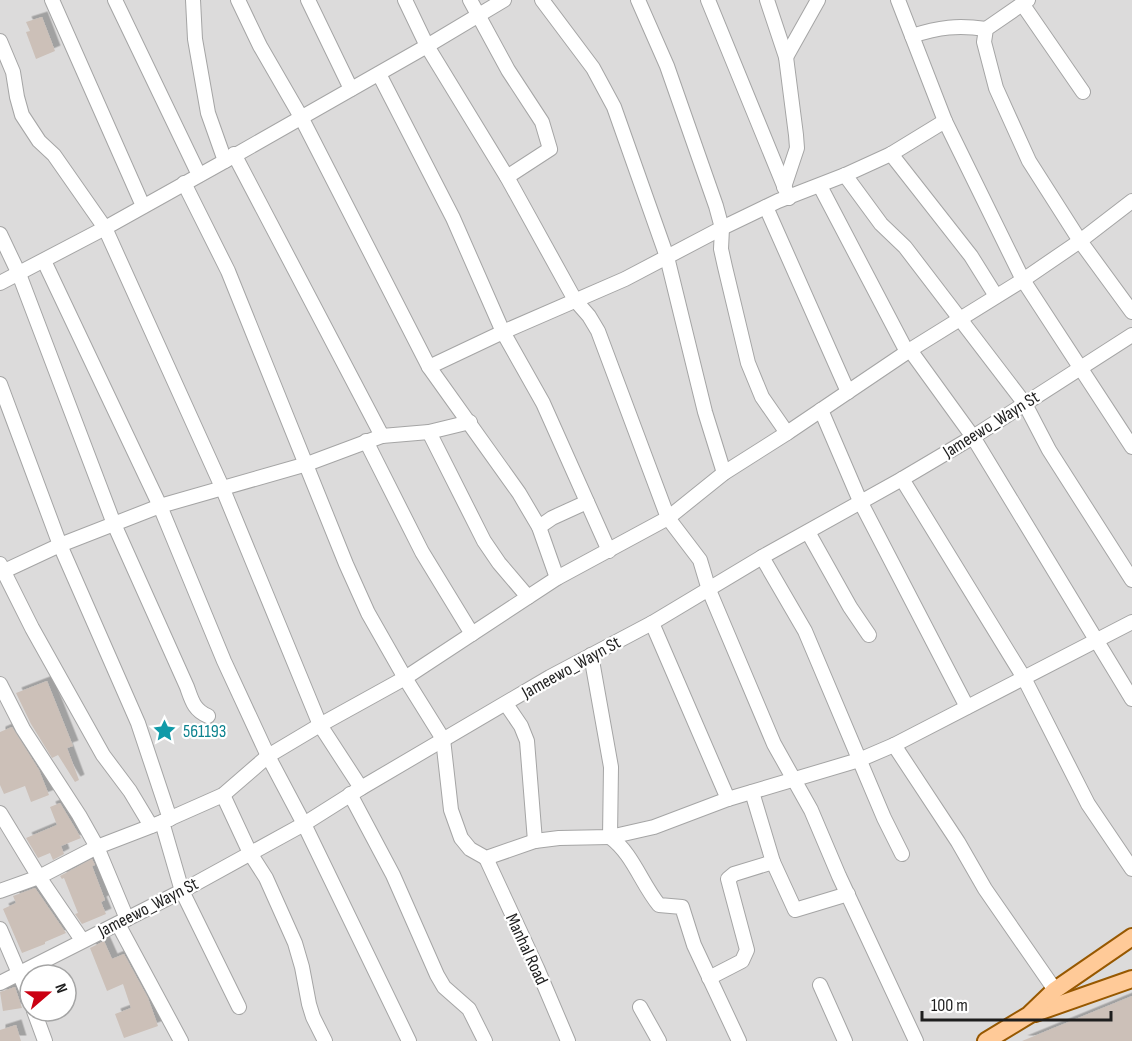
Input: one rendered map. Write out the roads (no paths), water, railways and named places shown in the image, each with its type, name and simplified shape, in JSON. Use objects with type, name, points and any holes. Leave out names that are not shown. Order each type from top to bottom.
[{"type":"main road","points":[[1029,1015],[1055,990],[1132,937]]},
{"type":"main road","points":[[986,1041],[1029,1015],[1132,979]]},
{"type":"street","points":[[52,0],[143,206]]},
{"type":"street","points":[[114,0],[199,175]]},
{"type":"street","points":[[193,0],[195,39],[208,113],[230,158],[382,436]]},
{"type":"street","points":[[238,0],[260,46],[301,117],[429,367],[519,494],[539,527],[557,578]]},
{"type":"street","points":[[308,0],[351,89]]},
{"type":"street","points":[[405,0],[427,46],[507,177],[575,300],[598,331],[668,518],[700,560],[709,590],[774,744],[811,810],[916,1041]]},
{"type":"street","points":[[470,0],[542,122],[550,149],[507,177]]},
{"type":"street","points":[[0,283],[105,228],[230,158],[504,0]]},
{"type":"street","points":[[542,0],[593,68],[614,107],[667,257],[705,412],[724,473]]},
{"type":"street","points":[[638,0],[682,107],[722,228],[721,249],[748,363],[762,397],[787,433]]},
{"type":"street","points":[[708,0],[787,192]]},
{"type":"street","points":[[767,0],[786,57],[797,148],[787,192]]},
{"type":"street","points":[[786,57],[818,0]]},
{"type":"street","points":[[898,0],[945,122],[1023,280],[1132,447]]},
{"type":"street","points":[[912,36],[933,29],[962,25],[986,29],[1026,3],[1083,92]]},
{"type":"street","points":[[986,29],[984,42],[996,88],[1029,161],[1080,241],[1132,312]]},
{"type":"street","points":[[0,41],[14,72],[22,115],[39,141],[54,155],[105,228],[222,487],[320,725],[356,791],[436,975],[444,987],[469,1009],[485,1041]]},
{"type":"street","points":[[379,74],[453,218],[503,332],[543,403],[609,551]]},
{"type":"street","points":[[429,367],[626,279],[766,207],[787,192],[820,186],[891,154],[945,122]]},
{"type":"street","points":[[891,154],[972,256],[996,296]]},
{"type":"street","points":[[845,175],[881,224],[905,247],[1025,404],[1048,450],[1132,580]]},
{"type":"street","points":[[184,183],[228,271],[368,613],[443,739],[451,810],[460,838],[470,849],[486,858],[535,841],[610,837],[654,827],[728,799],[859,760],[894,745],[1132,622]]},
{"type":"street","points":[[820,186],[909,351],[973,437],[1132,699]]},
{"type":"street","points":[[0,891],[39,877],[97,847],[224,795],[268,756],[405,678],[557,578],[668,518],[724,473],[909,351],[1023,280],[1080,241],[1132,201]]},
{"type":"street","points":[[766,207],[848,392]]},
{"type":"street","points":[[0,234],[19,274],[114,524],[194,706],[199,712],[208,716]]},
{"type":"street","points":[[44,261],[160,506],[224,661],[268,756],[304,824],[406,1040]]},
{"type":"street","name":"Jameewo_Wayn St","points":[[39,963],[182,891],[304,824],[443,739],[591,655],[652,624],[762,557],[902,479],[973,437],[1132,335]]},
{"type":"street","points":[[0,384],[60,545],[138,723],[161,822],[182,891],[239,1007]]},
{"type":"street","points":[[822,410],[860,501],[967,707]]},
{"type":"street","points":[[161,822],[130,791],[103,755],[1,570],[160,506],[307,464],[382,436],[429,432],[470,422]]},
{"type":"street","points":[[429,432],[484,541],[528,597]]},
{"type":"street","points":[[366,441],[422,552],[472,634]]},
{"type":"street","points":[[902,479],[1024,678],[1088,804],[1132,869]]},
{"type":"street","points":[[539,527],[552,518],[587,502]]},
{"type":"street","points":[[808,532],[850,607],[869,635]]},
{"type":"street","points":[[762,557],[805,632],[884,818],[902,854]]},
{"type":"street","points":[[652,624],[728,799]]},
{"type":"street","points":[[591,655],[611,767],[610,837],[626,851],[648,892],[659,905],[682,907],[694,945],[739,1041]]},
{"type":"street","points":[[0,684],[23,729],[97,847],[122,922],[181,1041]]},
{"type":"street","points":[[506,704],[521,726],[527,741],[535,841]]},
{"type":"street","points":[[894,745],[958,842],[985,889],[1055,990]]},
{"type":"street","points":[[752,792],[773,862],[795,910],[848,894]]},
{"type":"street","points":[[224,795],[250,853],[266,878],[295,943],[313,1017],[325,1041]]},
{"type":"street","points":[[0,813],[39,877],[82,940]]},
{"type":"street","name":"Manhal Road","points":[[486,858],[568,1041]]},
{"type":"street","points":[[709,978],[742,961],[747,950],[729,879],[734,874],[773,862]]},
{"type":"street","points":[[0,929],[18,969]]},
{"type":"street","name":"Jameewo_Wayn St","points":[[0,983],[18,974]]},
{"type":"street","points":[[820,985],[845,1041]]},
{"type":"street","points":[[640,1007],[659,1041]]},
{"type":"street","points":[[38,1023],[45,1041]]},
{"type":"place","name":"561193","points":[[165,731]]}]
